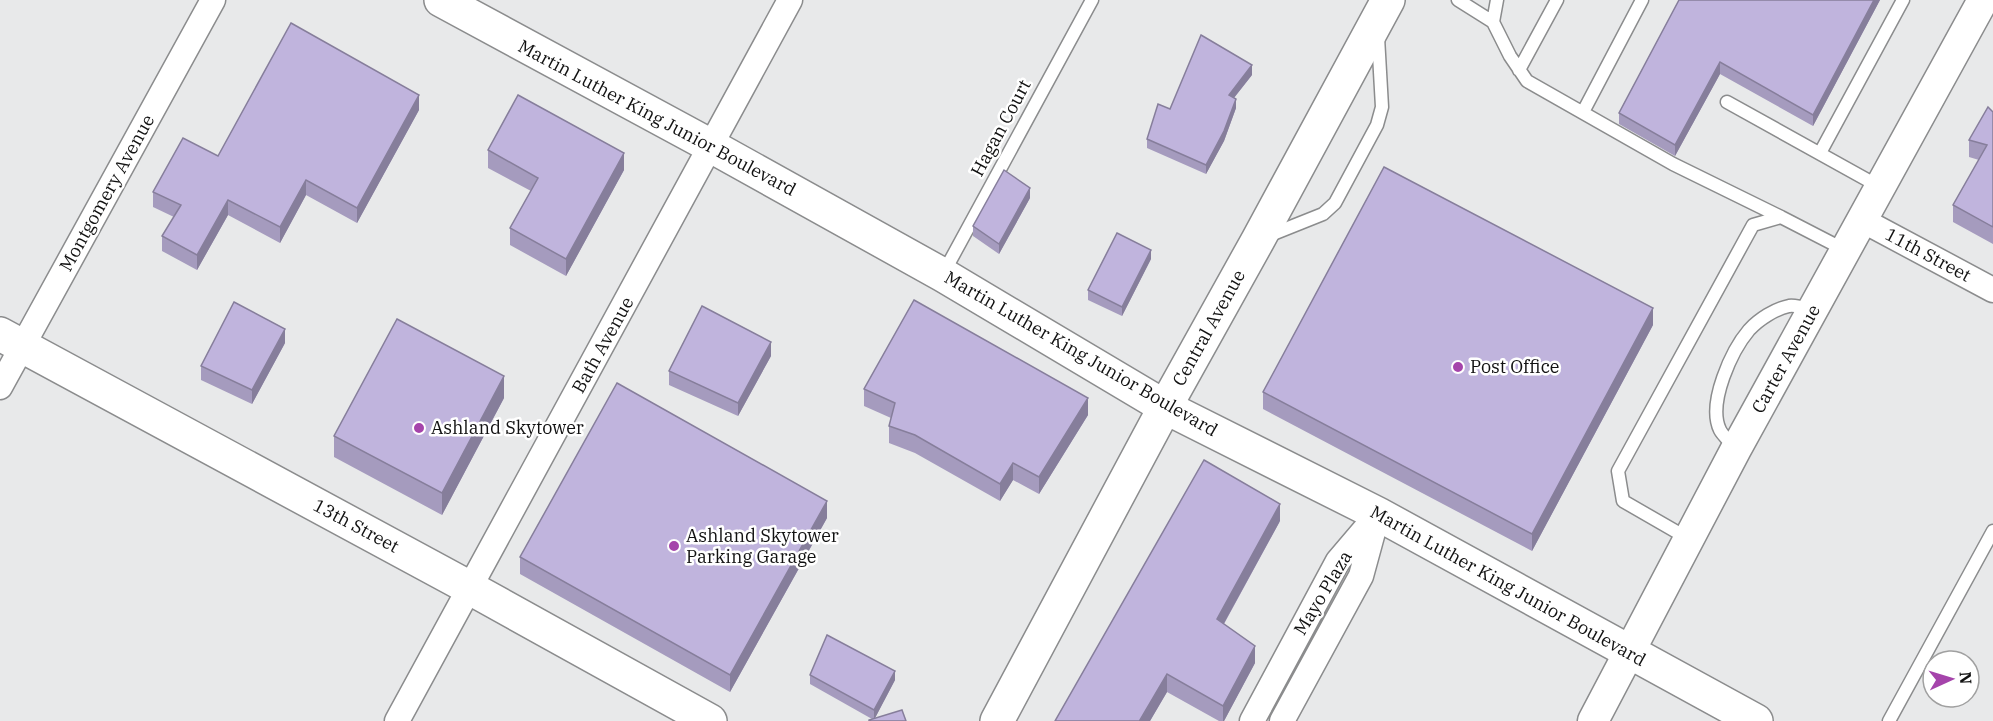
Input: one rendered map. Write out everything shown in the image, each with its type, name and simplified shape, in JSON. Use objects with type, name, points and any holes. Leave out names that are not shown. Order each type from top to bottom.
[{"type":"main road","name":"Martin Luther King Junior Boulevard","points":[[441,0],[943,275],[1165,407],[1378,514],[1756,721]]},
{"type":"main road","name":"Central Avenue","points":[[997,721],[1165,407],[1383,10]]},
{"type":"main road","name":"13th Street","points":[[11,340],[470,588],[710,721]]},
{"type":"street","name":"Montgomery Avenue","points":[[0,387],[11,340],[213,0]]},
{"type":"street","name":"Bath Avenue","points":[[397,721],[790,0]]},
{"type":"street","name":"Carter Avenue","points":[[1593,721],[1736,449],[1983,0]]},
{"type":"street","name":"11th Street","points":[[1862,220],[1993,290]]},
{"type":"street","name":"Mayo Plaza","points":[[1252,721],[1338,561],[1378,514]]},
{"type":"street","name":"Mayo Plaza","points":[[1282,721],[1361,576],[1378,514]]},
{"type":"lane","name":"Hagan Court","points":[[943,275],[1092,0]]},
{"type":"lane","points":[[1458,0],[1493,22],[1501,40],[1527,81],[1672,164],[1846,250]]},
{"type":"lane","points":[[1493,22],[1497,0]]},
{"type":"lane","points":[[1519,70],[1557,0]]},
{"type":"lane","points":[[1582,112],[1642,0]]},
{"type":"lane","points":[[1820,153],[1903,0]]},
{"type":"lane","points":[[1258,240],[1323,214],[1335,203],[1377,125],[1382,107],[1383,10]]},
{"type":"lane","points":[[1728,102],[1880,187]]},
{"type":"lane","points":[[1689,539],[1623,501],[1618,471],[1753,225],[1781,217]]},
{"type":"lane","points":[[1736,449],[1720,429],[1718,397],[1721,381],[1738,347],[1750,330],[1776,310],[1792,305],[1813,310]]},
{"type":"lane","points":[[1889,721],[1993,531]]},
{"type":"building","points":[[1679,0],[1874,0],[1813,115],[1720,62],[1675,145],[1619,113]]},
{"type":"building","points":[[291,23],[419,95],[357,208],[306,180],[280,227],[228,200],[197,255],[162,236],[181,205],[153,192],[183,138],[218,156]]},
{"type":"building","points":[[1201,35],[1252,65],[1229,95],[1236,99],[1224,131],[1206,165],[1147,139],[1158,104],[1170,109]]},
{"type":"building","points":[[518,95],[624,153],[566,259],[510,228],[538,178],[488,150]]},
{"type":"building","points":[[1988,107],[1993,112],[1993,227],[1953,205],[1987,145],[1969,140]]},
{"type":"building","name":"Post Office","points":[[1384,167],[1653,308],[1532,534],[1263,392]]},
{"type":"building","points":[[1004,170],[1030,188],[999,244],[973,226]]},
{"type":"building","points":[[1117,233],[1151,250],[1122,307],[1088,290]]},
{"type":"building","points":[[914,300],[1088,398],[1039,477],[1013,463],[1000,484],[915,435],[889,426],[895,403],[864,389]]},
{"type":"building","points":[[234,302],[285,329],[252,390],[201,366]]},
{"type":"building","points":[[702,306],[771,342],[738,403],[669,371]]},
{"type":"building","name":"Ashland Skytower","points":[[397,319],[504,376],[442,493],[334,436]]},
{"type":"building","name":"Ashland Skytower Parking Garage","points":[[617,383],[827,501],[730,675],[520,557]]},
{"type":"building","points":[[1204,460],[1280,504],[1217,619],[1255,646],[1223,706],[1167,674],[1140,720],[1142,721],[1055,721]]},
{"type":"building","points":[[827,635],[895,671],[874,710],[810,675]]},
{"type":"building","points":[[902,710],[906,721],[869,721],[869,720]]},
{"type":"place","name":"Post Office","points":[[1458,367]]},
{"type":"place","name":"Ashland Skytower","points":[[419,428]]},
{"type":"place","name":"Ashland Skytower Parking Garage","points":[[674,546]]}]
